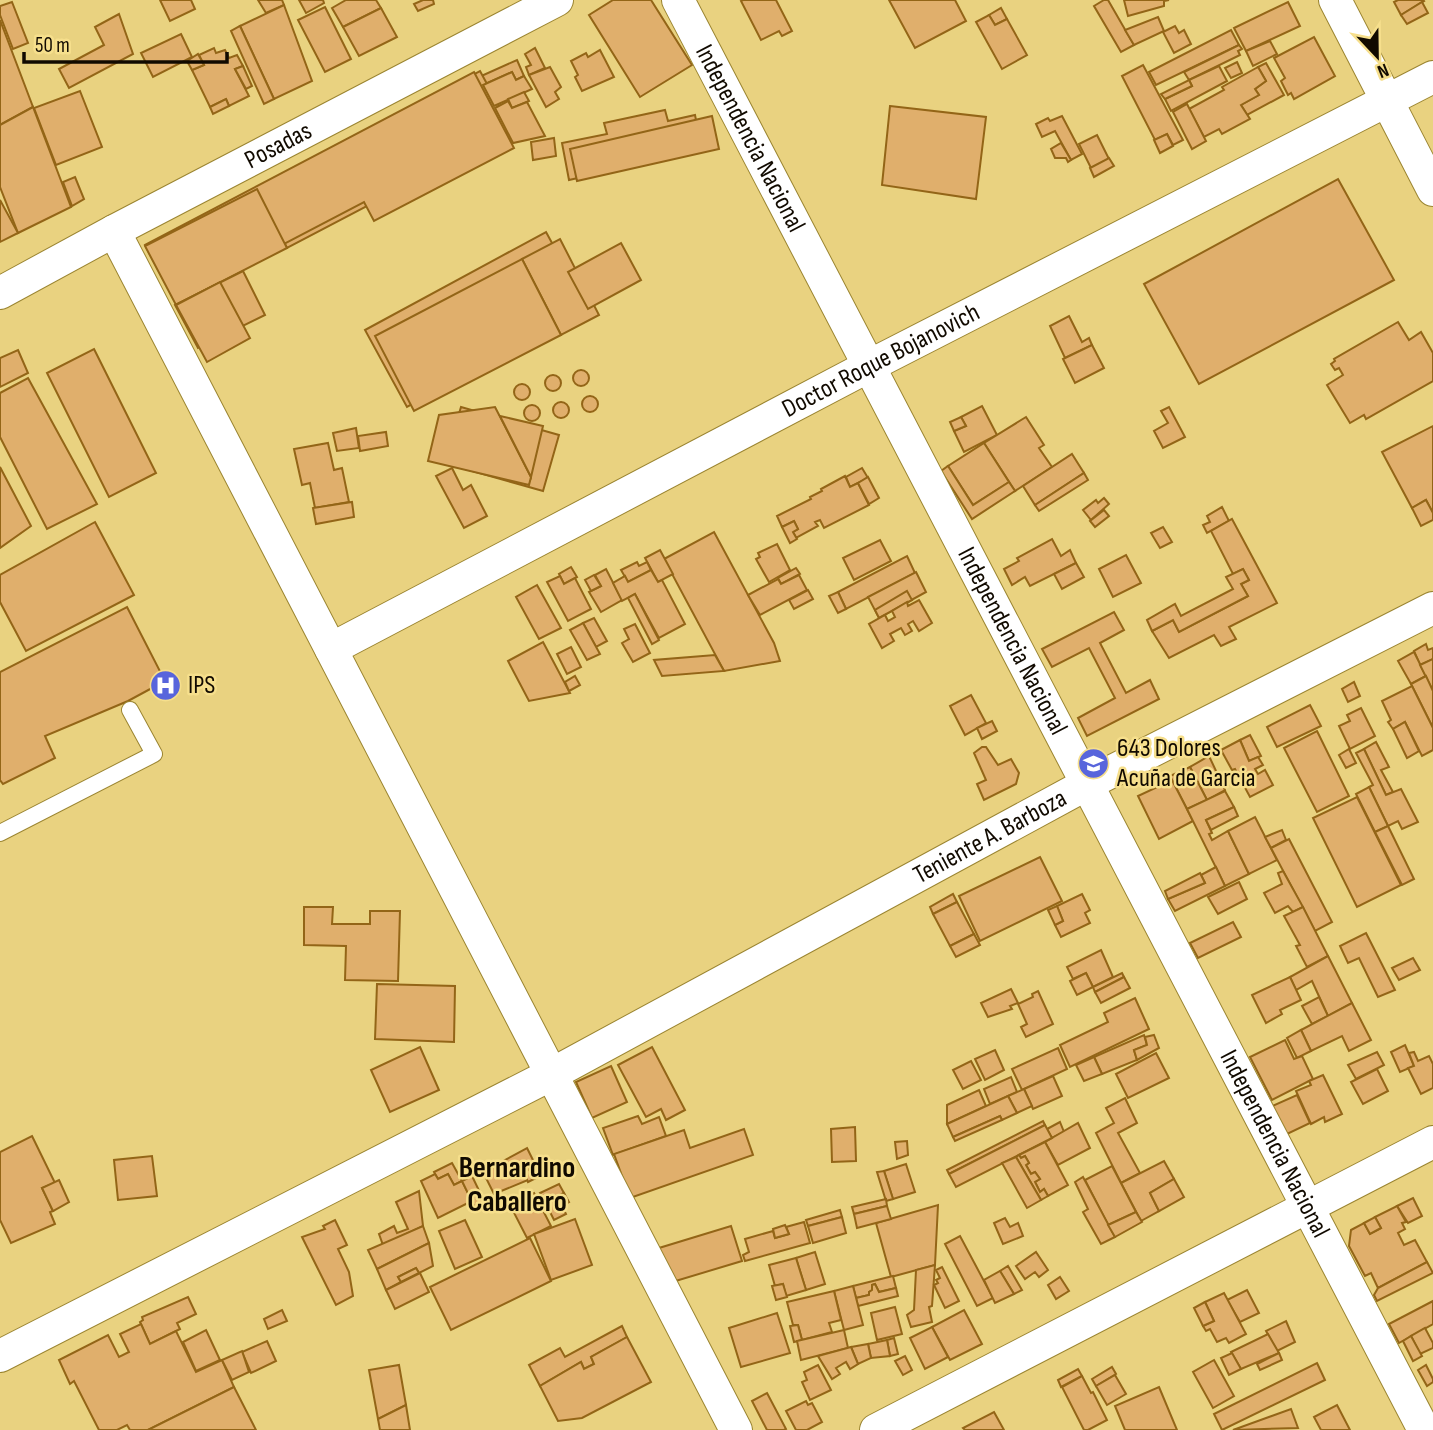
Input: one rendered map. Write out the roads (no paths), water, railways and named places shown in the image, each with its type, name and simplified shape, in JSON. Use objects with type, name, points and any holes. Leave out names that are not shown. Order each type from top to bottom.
[{"type":"street","name":"Posadas","points":[[0,293],[557,0]]},
{"type":"street","name":"Independencia Nacional","points":[[678,0],[1424,1430]]},
{"type":"street","points":[[1335,0],[1433,190]]},
{"type":"street","name":"Doctor Roque Bojanovich","points":[[331,649],[869,366],[1433,78]]},
{"type":"street","points":[[114,231],[736,1430]]},
{"type":"street","name":"Teniente A. Barboza","points":[[0,1356],[552,1074],[1087,784],[1433,608]]},
{"type":"street","points":[[876,1430],[1433,1142]]},
{"type":"lane","points":[[0,833],[154,754],[131,710]]},
{"type":"place","name":"IPS","points":[[165,685]]},
{"type":"place","name":"643 Dolores Acuña de Garcia","points":[[1094,763]]},
{"type":"district","name":"Bernardino Caballero","points":[[517,1185]]}]
